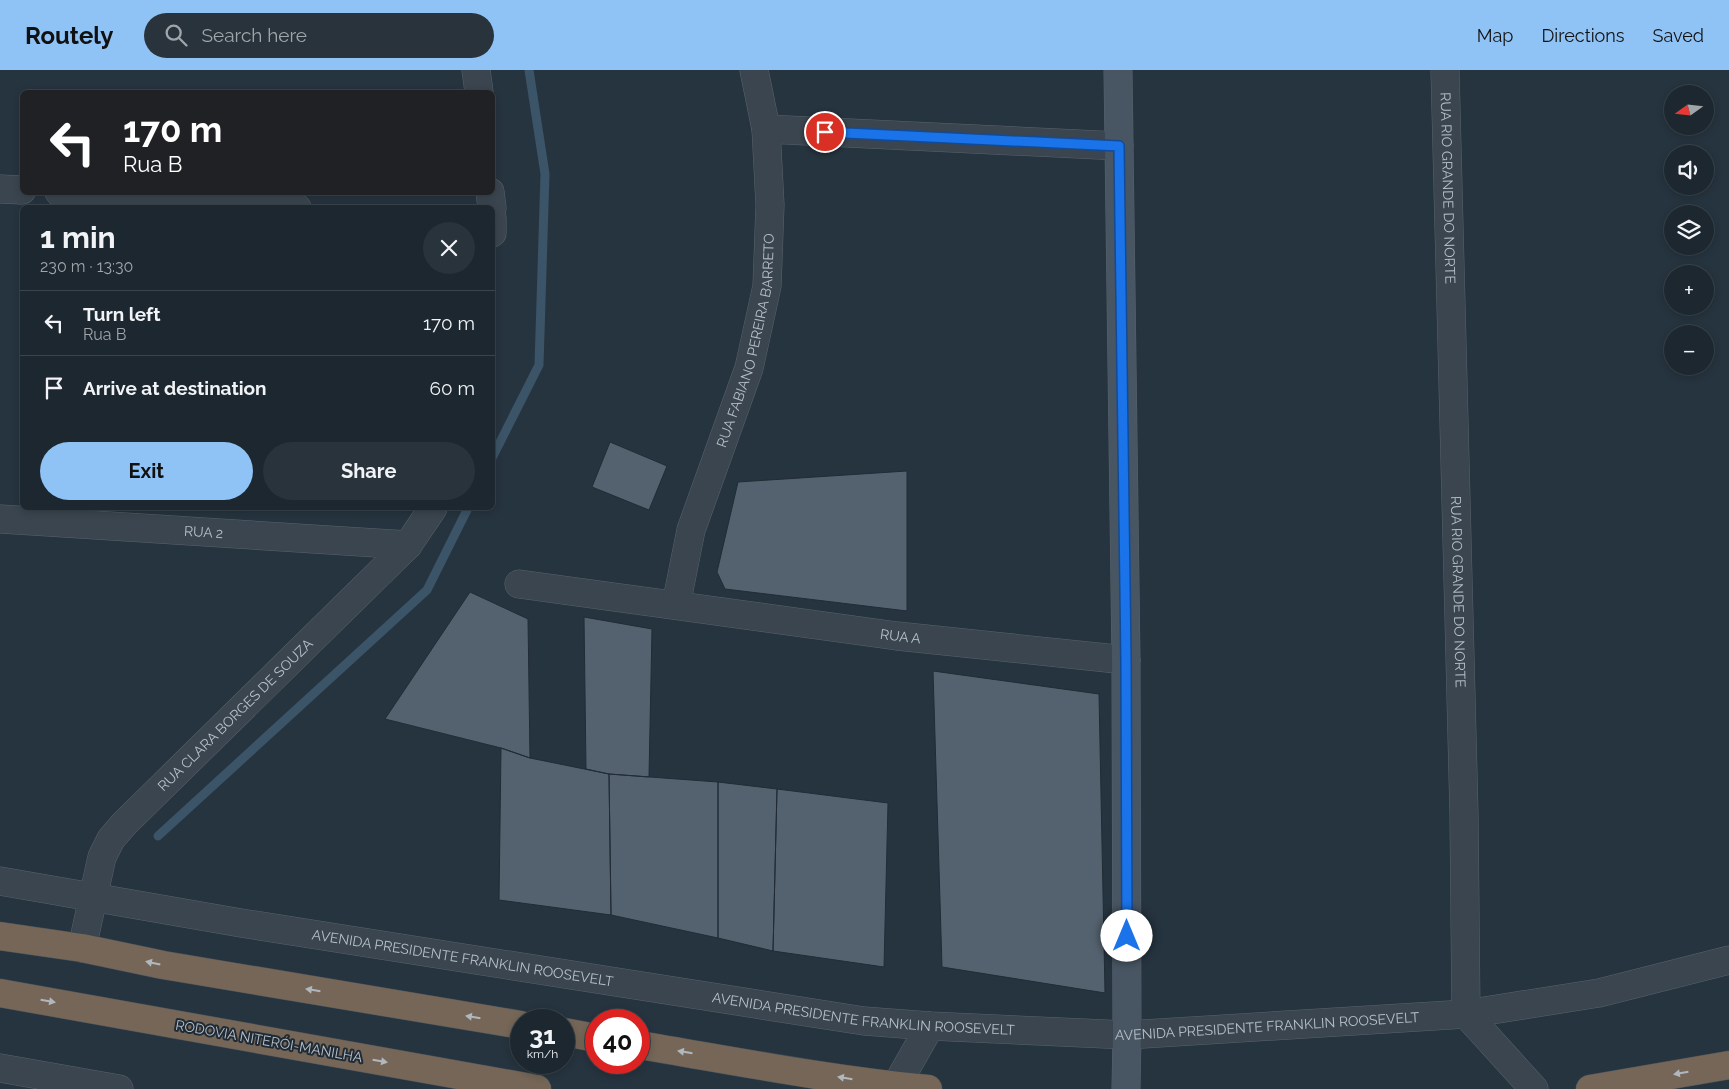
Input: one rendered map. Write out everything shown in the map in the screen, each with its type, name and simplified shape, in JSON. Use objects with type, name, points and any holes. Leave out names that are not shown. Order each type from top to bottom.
[{"type":"highway","points":[[0,936],[82,948],[163,966],[510,1023]]},
{"type":"highway","name":"RODOVIA NITERÓI-MANILHA","points":[[0,993],[537,1089]]},
{"type":"highway","points":[[650,1047],[896,1086],[928,1089]]},
{"type":"highway","points":[[1590,1089],[1729,1065]]},
{"type":"street","points":[[476,70],[479,90]]},
{"type":"street","name":"RUA FABIANO PEREIRA BARRETO","points":[[676,605],[691,530],[749,368],[767,286],[770,205],[766,129],[754,70]]},
{"type":"street","points":[[1118,70],[1126,660],[1126,1089]]},
{"type":"street","name":"RUA RIO GRANDE DO NORTE","points":[[1445,70],[1464,814],[1466,1014]]},
{"type":"street","points":[[766,129],[1119,146]]},
{"type":"street","points":[[0,189],[20,190]]},
{"type":"street","points":[[104,195],[252,205]]},
{"type":"street","name":"RUA CLARA BORGES DE SOUZA","points":[[82,948],[102,857],[111,839],[124,824],[408,545],[432,510]]},
{"type":"street","name":"RUA 2","points":[[0,519],[408,545]]},
{"type":"street","name":"RUA A","points":[[519,584],[897,636],[1126,660]]},
{"type":"street","name":"AVENIDA PRESIDENTE FRANKLIN ROOSEVELT","points":[[0,881],[94,898],[864,1021],[930,1026],[1127,1035],[1466,1014],[1599,993],[1729,960]]},
{"type":"street","points":[[1466,1014],[1534,1089]]},
{"type":"street","points":[[896,1086],[930,1026]]},
{"type":"street","points":[[0,1068],[120,1089]]},
{"type":"building","points":[[610,442],[667,466],[649,510],[592,487]]},
{"type":"building","points":[[907,471],[907,611],[725,589],[717,572],[738,482]]},
{"type":"building","points":[[470,592],[528,619],[530,758],[501,748],[385,719]]},
{"type":"building","points":[[584,617],[652,629],[649,777],[609,774],[586,769]]},
{"type":"building","points":[[933,671],[1099,694],[1105,993],[942,967]]},
{"type":"building","points":[[501,748],[530,758],[609,774],[611,915],[499,900]]},
{"type":"building","points":[[609,774],[718,782],[718,938],[611,915]]},
{"type":"building","points":[[718,782],[777,789],[773,951],[718,938]]},
{"type":"building","points":[[777,789],[888,803],[884,967],[773,951]]},
{"type":"waterway","points":[[495,452],[539,365],[545,174],[529,70]]},
{"type":"waterway","points":[[158,836],[427,590],[467,510]]},
{"type":"route","points":[[825,132],[1119,146],[1126,660],[1127,936]]}]
